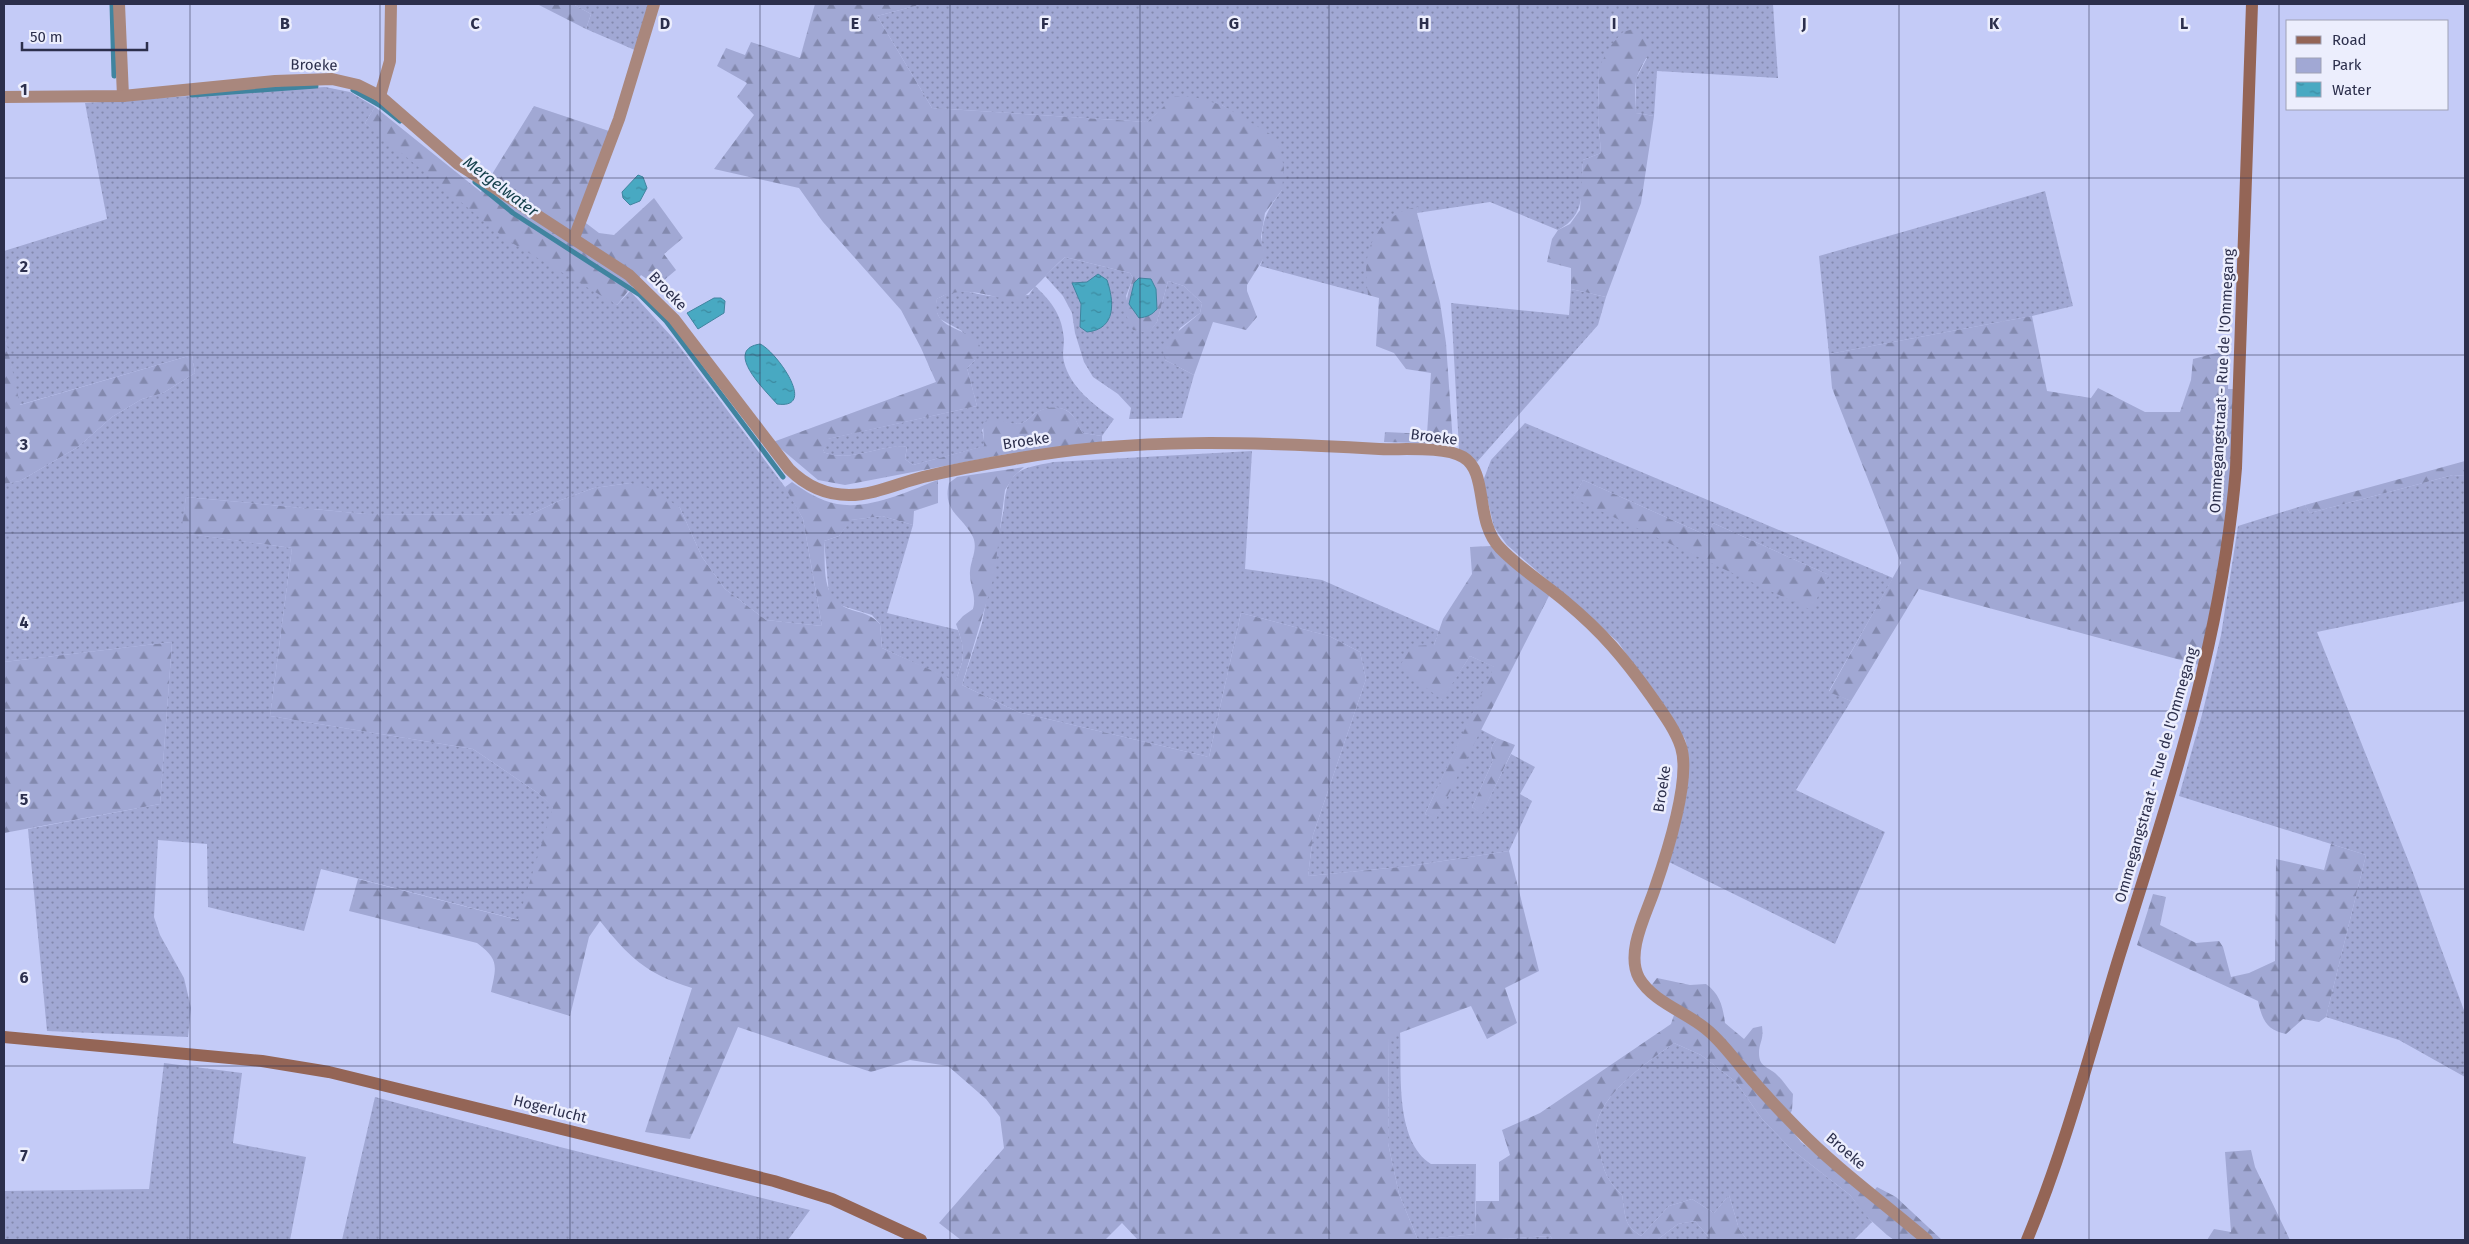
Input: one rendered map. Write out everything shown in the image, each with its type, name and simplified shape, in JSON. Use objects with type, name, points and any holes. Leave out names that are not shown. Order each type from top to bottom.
[{"type":"main road","name":"Ommegangstraat - Rue de l'Ommegang","points":[[2026,1240],[2040,1209],[2073,1109],[2164,815],[2198,698],[2212,633],[2230,525],[2237,448],[2252,4]]},
{"type":"main road","name":"Hogerlucht","points":[[4,1036],[102,1048],[161,1050],[262,1061],[329,1072],[765,1178],[832,1199],[921,1240]]},
{"type":"street","points":[[118,4],[123,96]]},
{"type":"street","points":[[380,96],[390,61],[391,4]]},
{"type":"street","points":[[574,238],[619,119],[654,4]]},
{"type":"street","name":"Broeke","points":[[4,97],[123,96],[275,81],[332,79],[358,85],[380,96],[458,164],[629,275],[674,319],[780,459],[801,480],[826,492],[854,496],[952,471],[1062,452],[1198,443],[1234,442],[1457,454],[1470,463],[1477,474],[1484,521],[1495,542],[1612,644],[1661,710],[1681,747],[1684,776],[1664,860],[1636,950],[1636,966],[1640,978],[1653,993],[1707,1030],[1801,1132],[1927,1240]]},
{"type":"green space","points":[[537,4],[573,4],[591,14],[586,29]]},
{"type":"green space","points":[[573,4],[650,4],[637,51],[586,29],[591,14]]},
{"type":"green space","points":[[815,4],[923,4],[877,16],[932,108],[1147,122],[1175,96],[1194,97],[1222,105],[1270,134],[1280,148],[1284,168],[1282,190],[1265,213],[1261,237],[1265,256],[1247,285],[1247,291],[1257,317],[1246,330],[1213,322],[1194,375],[1165,360],[1162,345],[1200,313],[1202,303],[1184,286],[1168,281],[1157,322],[1149,333],[1133,330],[1127,318],[1126,304],[1133,278],[1130,273],[1065,257],[1016,302],[986,294],[966,292],[946,295],[937,299],[939,317],[951,327],[967,334],[980,346],[975,360],[967,368],[977,406],[828,439],[823,452],[845,456],[886,448],[907,447],[905,459],[913,465],[984,446],[983,423],[991,417],[1018,424],[1025,422],[1038,411],[1049,408],[1060,408],[1069,412],[1083,433],[1102,436],[1102,443],[1007,454],[845,485],[818,480],[773,442],[936,382],[901,310],[823,222],[799,188],[714,169],[754,115],[737,97],[747,83],[717,66],[726,48],[745,55],[751,42],[800,58]]},
{"type":"green space","points":[[923,4],[1773,4],[1778,78],[1657,71],[1654,116],[1636,113],[1636,79],[1647,58],[1599,67],[1598,117],[1601,153],[1583,160],[1581,201],[1574,217],[1567,224],[1558,230],[1490,202],[1417,213],[1418,207],[1367,260],[1368,295],[1260,266],[1263,254],[1264,222],[1268,211],[1282,190],[1243,120],[1222,105],[1157,113],[1147,122],[932,108],[877,16]]},
{"type":"green space","points":[[1633,29],[1642,35],[1649,46],[1649,51],[1636,81],[1636,113],[1654,116],[1641,203],[1606,297],[1571,289],[1571,268],[1547,262],[1552,239],[1558,230],[1570,224],[1580,210],[1583,160],[1601,153],[1598,117],[1599,67],[1611,45],[1623,32]]},
{"type":"green space","points":[[325,87],[350,92],[375,107],[365,123],[617,305],[630,291],[673,338],[788,491],[803,519],[822,626],[766,620],[725,589],[702,557],[680,508],[630,483],[594,488],[561,500],[529,515],[366,514],[186,497],[182,533],[292,548],[270,716],[473,749],[538,793],[554,807],[519,920],[321,869],[304,931],[208,907],[207,844],[158,840],[154,917],[160,935],[184,978],[191,1008],[188,1037],[47,1031],[28,829],[160,804],[172,642],[4,662],[4,484],[20,481],[78,447],[112,417],[142,399],[163,393],[195,373],[192,355],[19,405],[4,332],[4,251],[107,219],[85,103]]},
{"type":"green space","points":[[534,106],[612,132],[578,217],[599,233],[614,235],[654,198],[683,238],[664,254],[676,270],[657,286],[641,275],[617,305],[507,240],[365,123],[375,107],[481,192]]},
{"type":"green space","points":[[2045,191],[2073,306],[2032,316],[1829,354],[1819,256]]},
{"type":"green space","points":[[1419,207],[1417,213],[1440,302],[1446,343],[1453,444],[1384,442],[1385,432],[1427,434],[1431,373],[1406,369],[1394,353],[1376,346],[1379,298],[1368,295],[1367,259],[1373,240],[1384,224],[1400,212]]},
{"type":"green space","points":[[1065,257],[1130,273],[1133,278],[1126,296],[1133,330],[1149,332],[1157,322],[1168,281],[1184,286],[1202,303],[1200,313],[1180,328],[1165,360],[1194,375],[1182,418],[1129,419],[1131,408],[1118,394],[1093,377],[1084,362],[1075,333],[1072,313],[1063,296],[1045,276]]},
{"type":"green space","points":[[1035,286],[1051,303],[1061,323],[1064,339],[1063,359],[1067,371],[1084,395],[1114,419],[1102,436],[1083,433],[1069,412],[1060,408],[1049,408],[1034,414],[1025,422],[1018,424],[1006,423],[991,418],[982,430],[985,446],[913,465],[905,459],[907,447],[886,448],[845,456],[823,452],[827,439],[977,406],[967,368],[975,360],[962,331],[940,319],[935,308],[937,299],[958,291],[990,296],[1029,295]]},
{"type":"green space","points":[[1571,289],[1606,297],[1598,325],[1477,462],[1459,449],[1451,303],[1569,315]]},
{"type":"green space","points":[[2032,316],[2047,391],[2091,398],[2098,388],[2145,412],[2180,412],[2191,380],[2193,359],[2228,350],[2228,389],[2235,389],[2232,481],[2222,553],[2199,665],[1919,589],[1851,701],[1829,692],[1901,563],[1832,388],[1829,354]]},
{"type":"green space","points":[[4,332],[20,405],[192,355],[195,373],[163,393],[142,399],[112,417],[78,447],[20,481],[4,484]]},
{"type":"green space","points":[[1525,423],[1893,578],[1829,691],[1851,701],[1796,790],[1885,832],[1835,944],[1669,862],[1688,785],[1689,769],[1685,739],[1618,642],[1507,545],[1494,527],[1483,481],[1491,460]],"holes":[[[1583,480],[1708,536],[1713,523],[1829,575],[1574,497]]]},
{"type":"green space","points":[[1252,451],[1245,569],[1322,580],[1439,631],[1434,645],[1441,700],[1470,656],[1495,667],[1425,814],[1436,818],[1480,729],[1497,738],[1491,749],[1493,761],[1472,807],[1482,813],[1511,754],[1535,767],[1520,794],[1532,801],[1509,851],[1410,866],[1308,876],[1313,835],[1366,679],[1360,652],[1329,636],[1241,613],[1209,757],[1018,712],[962,685],[982,623],[1005,495],[1012,478],[1017,473],[1033,466],[1054,462]]},
{"type":"green space","points":[[2465,461],[2465,476],[2453,475],[2310,513],[2305,505]]},
{"type":"green space","points":[[1024,467],[1014,476],[1005,490],[994,577],[962,685],[1018,712],[1209,757],[1241,613],[1329,636],[1360,652],[1366,679],[1313,835],[1308,876],[1410,866],[1509,851],[1539,971],[1505,988],[1517,1023],[1487,1039],[1471,1006],[1389,1037],[1388,1143],[1399,1194],[1418,1240],[1138,1240],[1122,1223],[1105,1240],[961,1240],[939,1223],[1004,1148],[1000,1117],[986,1099],[948,1066],[910,1060],[871,1072],[738,1027],[690,1139],[645,1132],[692,988],[662,977],[640,963],[620,945],[600,921],[589,937],[570,1016],[491,992],[495,970],[493,959],[477,943],[349,911],[358,879],[518,920],[553,807],[538,793],[473,749],[270,716],[292,548],[181,533],[186,497],[366,514],[529,515],[561,500],[594,488],[630,483],[653,489],[680,508],[702,557],[725,589],[766,620],[822,626],[803,519],[785,487],[792,482],[825,501],[850,505],[876,502],[938,480],[938,503],[914,511],[913,525],[882,516],[851,520],[839,536],[824,541],[825,571],[826,581],[833,598],[849,609],[869,616],[880,624],[882,648],[955,681],[963,659],[963,647],[956,624],[973,609],[974,604],[970,571],[975,546],[969,530],[954,513],[948,501],[949,483],[957,477]]},
{"type":"green space","points":[[2453,475],[2465,476],[2465,601],[2317,632],[2412,870],[2465,1013],[2465,1077],[2399,1040],[2326,1017],[2366,855],[2179,796],[2203,711],[2221,635],[2238,526],[2305,505],[2310,513]]},
{"type":"green space","points":[[1583,480],[1708,536],[1713,523],[1829,575],[1811,610],[1573,498]]},
{"type":"green space","points":[[882,516],[913,525],[887,613],[958,630],[963,656],[955,682],[882,648],[880,624],[872,615],[836,604],[829,594],[824,541],[839,536],[850,520]]},
{"type":"green space","points":[[1491,546],[1550,594],[1436,819],[1425,814],[1494,667],[1470,656],[1442,700],[1399,667],[1412,646],[1434,645],[1443,619],[1472,574],[1470,547]]},
{"type":"green space","points":[[172,642],[160,804],[4,833],[4,662]]},
{"type":"green space","points":[[1497,738],[1515,745],[1482,814],[1472,807],[1493,761],[1491,749]]},
{"type":"green space","points":[[2331,844],[2366,855],[2326,1017],[2319,1022],[2303,1019],[2286,1034],[2274,1030],[2269,1027],[2263,1018],[2258,1001],[2137,945],[2153,894],[2166,897],[2160,925],[2196,943],[2219,941],[2223,947],[2231,977],[2249,973],[2275,961],[2276,859],[2324,870]]},
{"type":"green space","points":[[1657,978],[1690,985],[1706,984],[1715,992],[1720,1001],[1725,1023],[1744,1039],[1753,1028],[1762,1026],[1760,1061],[1778,1075],[1793,1094],[1792,1110],[1786,1123],[1801,1142],[1869,1197],[1877,1187],[1896,1197],[1942,1240],[1894,1240],[1887,1235],[1867,1217],[1850,1195],[1791,1149],[1762,1119],[1736,1082],[1701,1055],[1674,1043],[1626,1080],[1606,1103],[1599,1116],[1596,1132],[1605,1171],[1613,1185],[1622,1195],[1628,1223],[1641,1236],[1669,1206],[1692,1199],[1714,1213],[1729,1195],[1739,1229],[1747,1240],[1711,1240],[1695,1221],[1678,1224],[1657,1240],[1553,1240],[1550,1236],[1484,1240],[1418,1240],[1475,1234],[1476,1201],[1499,1201],[1499,1162],[1510,1155],[1502,1130],[1540,1113],[1671,1024],[1677,1006],[1651,986]]},
{"type":"green space","points":[[1400,1032],[1402,1104],[1405,1122],[1411,1139],[1419,1153],[1431,1164],[1476,1164],[1475,1234],[1418,1240],[1399,1194],[1388,1143],[1389,1036]]},
{"type":"green space","points":[[1674,1043],[1701,1055],[1736,1082],[1762,1119],[1791,1149],[1850,1195],[1872,1222],[1854,1240],[1747,1240],[1739,1229],[1729,1195],[1714,1213],[1692,1199],[1669,1206],[1641,1236],[1635,1232],[1626,1218],[1622,1195],[1613,1185],[1605,1171],[1596,1129],[1599,1116],[1615,1091],[1639,1069]]},
{"type":"green space","points":[[164,1063],[242,1073],[233,1143],[306,1157],[290,1240],[4,1240],[4,1191],[149,1189]]},
{"type":"green space","points":[[375,1097],[560,1147],[810,1210],[788,1240],[342,1240]]},
{"type":"green space","points":[[2251,1150],[2255,1167],[2290,1240],[2207,1240],[2214,1229],[2231,1232],[2225,1152]]},
{"type":"green space","points":[[1695,1221],[1711,1240],[1657,1240],[1678,1224]]},
{"type":"green space","points":[[1550,1236],[1553,1240],[1484,1240]]},
{"type":"water","points":[[638,175],[643,177],[647,188],[640,201],[630,205],[623,198],[622,192]]},
{"type":"water","points":[[1098,274],[1107,280],[1112,305],[1111,313],[1104,326],[1087,332],[1080,327],[1081,304],[1072,283],[1087,282]]},
{"type":"water","points":[[1139,278],[1151,279],[1156,289],[1157,309],[1149,315],[1139,318],[1129,304],[1134,283]]},
{"type":"water","points":[[714,298],[721,298],[725,301],[724,313],[698,329],[687,313]]},
{"type":"water","points":[[760,344],[775,357],[790,378],[794,389],[794,398],[789,403],[777,404],[757,381],[746,362],[745,354],[749,348]]},
{"type":"waterway","points":[[112,4],[114,76]]},
{"type":"waterway","name":"Mergelwater","points":[[192,95],[316,86]]},
{"type":"waterway","name":"Mergelwater","points":[[353,90],[381,106],[400,121]]},
{"type":"waterway","name":"Mergelwater","points":[[475,182],[513,213],[640,295],[666,321],[783,477]]}]
